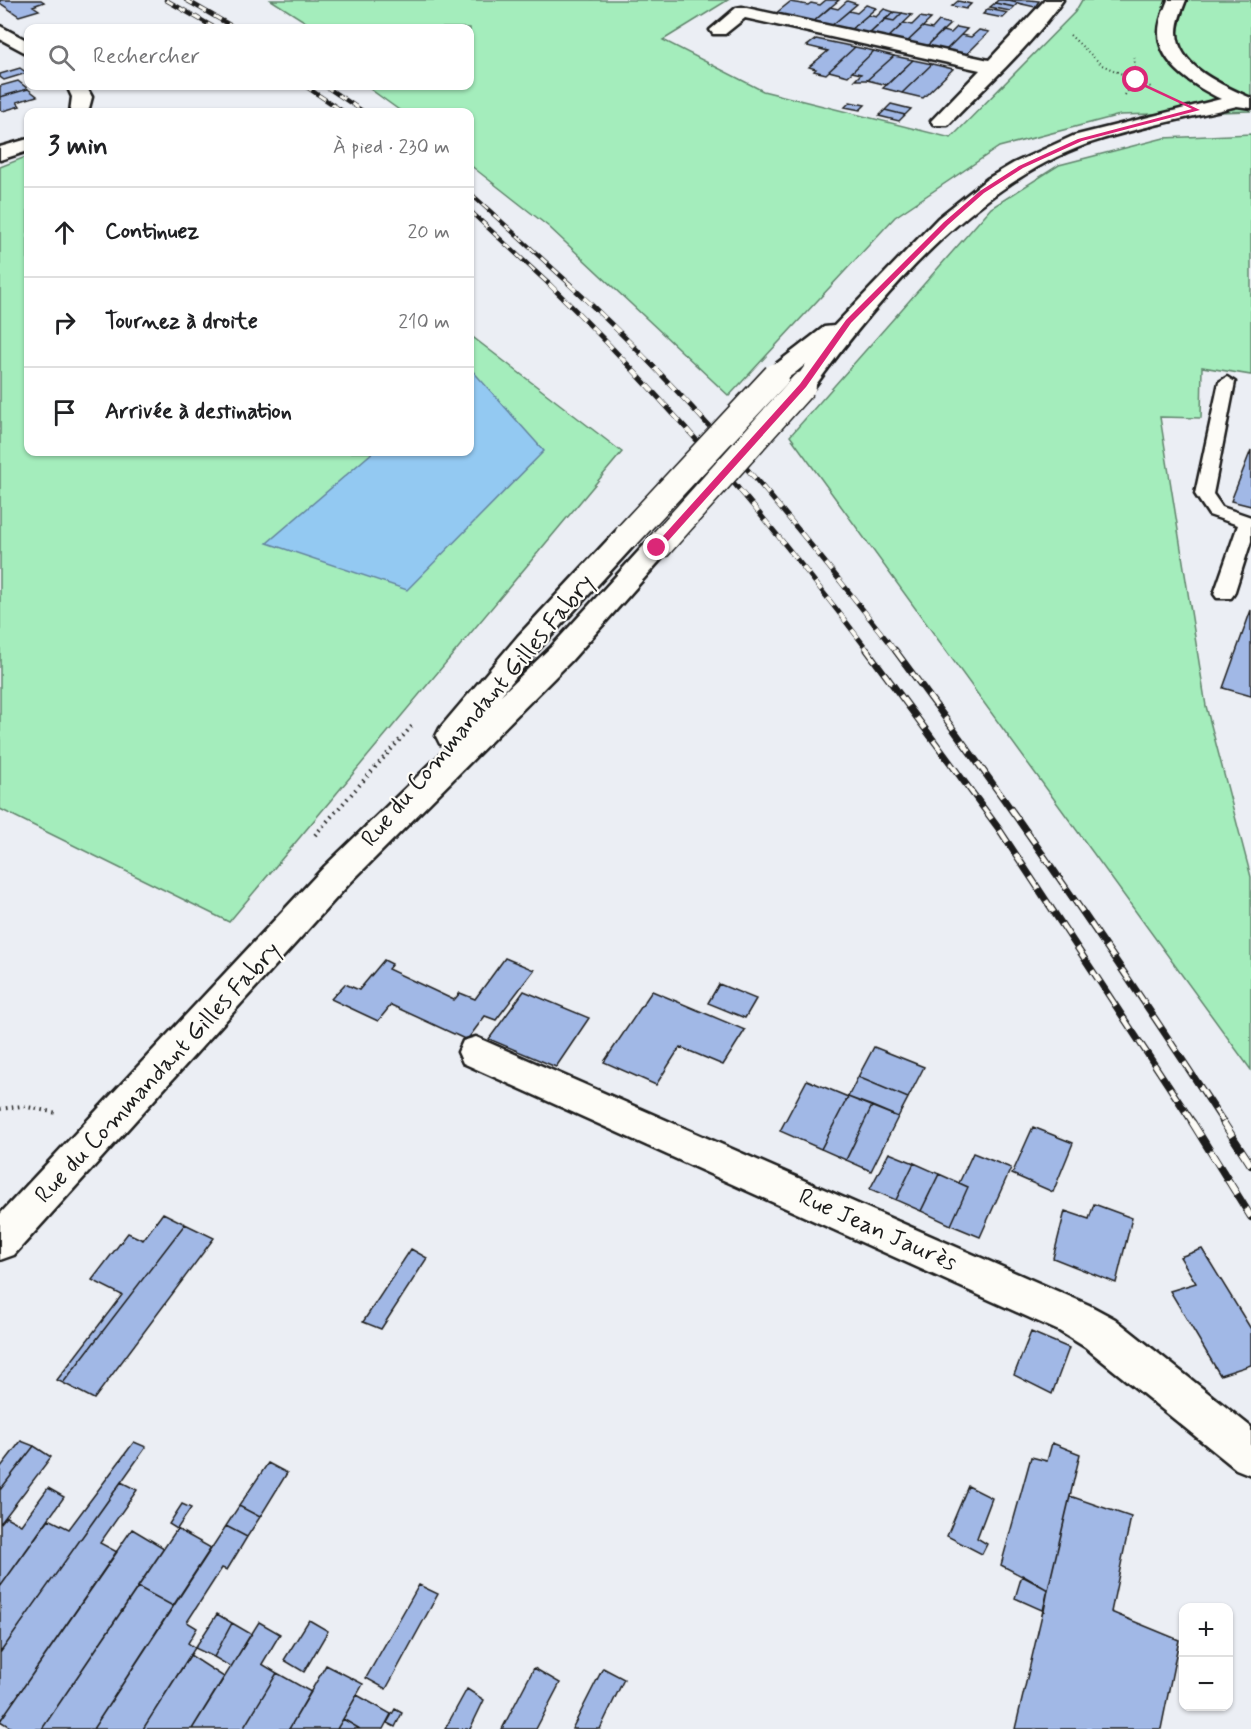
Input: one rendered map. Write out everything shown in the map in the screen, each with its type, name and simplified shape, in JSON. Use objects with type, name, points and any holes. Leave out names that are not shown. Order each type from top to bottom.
[{"type":"street","points":[[941,121],[1040,19],[1054,0]]},
{"type":"street","points":[[1177,0],[1168,35],[1177,57],[1208,83],[1247,105]]},
{"type":"street","points":[[719,30],[742,12],[994,67]]},
{"type":"street","points":[[0,31],[24,47]]},
{"type":"street","points":[[79,90],[82,98],[80,108]]},
{"type":"street","name":"Rue du Commandant Gilles Fabry","points":[[0,1242],[338,875],[561,654],[803,385],[849,322],[958,212],[994,183],[1080,140],[1198,110],[1247,105]]},
{"type":"street","name":"Rue du Commandant Gilles Fabry","points":[[1044,156],[1247,105]]},
{"type":"street","points":[[0,154],[24,146]]},
{"type":"street","name":"Rue du Commandant Gilles Fabry","points":[[338,875],[528,643],[776,376],[806,350],[849,322]]},
{"type":"street","name":"Rue Jean Jaurès","points":[[476,1052],[1074,1318],[1100,1333],[1251,1454]]},
{"type":"lane","points":[[1224,594],[1249,522],[1215,511],[1204,494],[1227,382]]},
{"type":"path","points":[[1040,19],[1067,32],[1111,70],[1198,110]]},
{"type":"path","points":[[0,1109],[22,1106],[57,1113]]},
{"type":"green space","points":[[271,0],[728,0],[663,40],[763,91],[951,138],[1075,12],[1082,0],[1251,0],[1251,111],[1120,115],[999,147],[895,217],[729,396],[549,227],[474,168],[474,108],[396,108],[372,90],[474,90],[474,24],[309,24]]},
{"type":"green space","points":[[1251,134],[1251,375],[1202,367],[1201,418],[1160,417],[1206,706],[1251,877],[1251,1070],[790,436],[991,208],[1059,165],[1164,138]]},
{"type":"green space","points":[[24,158],[24,456],[474,456],[474,338],[622,452],[229,922],[0,809],[0,167]]},
{"type":"water","points":[[474,372],[544,451],[407,590],[267,543],[368,456],[474,456]]},
{"type":"building","points":[[0,0],[41,0],[44,2],[33,6],[39,10],[19,16],[0,3]]},
{"type":"building","points":[[826,0],[839,0],[813,22],[775,14],[790,2],[820,5]]},
{"type":"building","points":[[998,0],[1018,3],[1014,7],[995,3]]},
{"type":"building","points":[[1004,0],[1030,0],[1039,1],[1035,7]]},
{"type":"building","points":[[847,1],[857,4],[831,26],[813,22],[830,7],[838,9]]},
{"type":"building","points":[[958,1],[971,4],[966,9],[952,6]]},
{"type":"building","points":[[995,3],[1014,7],[1010,11],[990,7]]},
{"type":"building","points":[[866,5],[876,8],[850,30],[831,26],[849,11],[857,13]]},
{"type":"building","points":[[884,9],[894,12],[869,34],[850,30],[868,15],[876,17]]},
{"type":"building","points":[[988,9],[1008,13],[1003,18],[983,14]]},
{"type":"building","points":[[894,12],[902,13],[894,21],[885,19]]},
{"type":"building","points":[[902,13],[912,15],[888,38],[869,34],[885,19],[894,21]]},
{"type":"building","points":[[920,17],[931,19],[907,42],[888,38],[904,23],[912,25]]},
{"type":"building","points":[[939,21],[950,24],[927,46],[907,42],[923,27],[932,29]]},
{"type":"building","points":[[957,27],[967,29],[946,50],[927,46],[942,31],[951,33]]},
{"type":"building","points":[[979,30],[989,32],[966,55],[946,50],[961,35],[971,37]]},
{"type":"building","points":[[816,39],[855,47],[826,74],[809,67],[828,51],[807,46]]},
{"type":"building","points":[[855,47],[874,51],[848,76],[829,71]]},
{"type":"building","points":[[874,51],[894,56],[867,80],[855,80],[861,74],[852,72]]},
{"type":"building","points":[[894,56],[913,60],[887,85],[867,80]]},
{"type":"building","points":[[913,60],[932,64],[902,93],[883,88]]},
{"type":"building","points":[[932,64],[953,69],[923,98],[902,93]]},
{"type":"building","points":[[20,68],[24,71],[24,74],[4,80],[0,74]]},
{"type":"building","points":[[18,81],[24,86],[24,90],[0,97],[0,86]]},
{"type":"building","points":[[24,90],[29,90],[37,96],[17,102],[20,106],[3,111],[0,109],[0,97]]},
{"type":"building","points":[[850,102],[865,105],[860,110],[845,107]]},
{"type":"building","points":[[891,104],[911,109],[905,115],[885,110]]},
{"type":"building","points":[[885,110],[905,115],[899,121],[879,116]]},
{"type":"building","points":[[1251,450],[1251,506],[1231,501]]},
{"type":"building","points":[[1251,610],[1251,696],[1223,688]]},
{"type":"building","points":[[505,958],[534,970],[496,1020],[485,1016],[467,1040],[391,1005],[378,1021],[331,999],[345,984],[359,990],[384,960],[392,964],[388,969],[454,1000],[460,993],[475,999]]},
{"type":"building","points":[[719,984],[756,999],[745,1018],[708,1003]]},
{"type":"building","points":[[524,991],[589,1018],[556,1067],[489,1039]]},
{"type":"building","points":[[652,991],[745,1030],[723,1065],[680,1047],[656,1085],[604,1062]]},
{"type":"building","points":[[874,1047],[924,1067],[908,1098],[858,1077]]},
{"type":"building","points":[[858,1077],[908,1098],[898,1117],[848,1097]]},
{"type":"building","points":[[807,1080],[848,1097],[821,1149],[780,1131]]},
{"type":"building","points":[[848,1097],[872,1106],[846,1160],[821,1149]]},
{"type":"building","points":[[872,1106],[898,1117],[871,1171],[846,1160]]},
{"type":"building","points":[[1033,1127],[1073,1143],[1053,1192],[1012,1174]]},
{"type":"building","points":[[889,1153],[914,1163],[896,1200],[870,1189]]},
{"type":"building","points":[[973,1153],[1011,1168],[980,1237],[951,1225],[968,1187],[959,1183]]},
{"type":"building","points":[[914,1163],[939,1174],[921,1211],[896,1200]]},
{"type":"building","points":[[939,1174],[968,1187],[951,1225],[921,1211]]},
{"type":"building","points":[[1094,1204],[1132,1218],[1116,1283],[1053,1258],[1065,1211],[1089,1219]]},
{"type":"building","points":[[163,1213],[185,1224],[63,1383],[57,1380],[122,1295],[92,1280],[128,1233],[143,1240]]},
{"type":"building","points":[[185,1224],[214,1238],[94,1399],[63,1383]]},
{"type":"building","points":[[411,1249],[427,1258],[381,1329],[363,1322]]},
{"type":"building","points":[[1202,1249],[1251,1329],[1251,1365],[1220,1375],[1170,1291],[1196,1283],[1180,1257]]},
{"type":"building","points":[[1031,1332],[1069,1348],[1052,1394],[1014,1375]]},
{"type":"building","points":[[21,1441],[34,1446],[0,1490],[0,1468]]},
{"type":"building","points":[[134,1442],[146,1447],[0,1653],[0,1587],[49,1519],[69,1529]]},
{"type":"building","points":[[1052,1443],[1080,1454],[1048,1590],[1001,1565],[1031,1457],[1047,1461]]},
{"type":"building","points":[[34,1446],[51,1457],[0,1524],[0,1490]]},
{"type":"building","points":[[268,1463],[287,1473],[260,1517],[239,1506]]},
{"type":"building","points":[[121,1482],[137,1490],[100,1543],[117,1552],[0,1721],[0,1653]]},
{"type":"building","points":[[968,1486],[992,1498],[977,1538],[987,1544],[982,1554],[947,1536]]},
{"type":"building","points":[[48,1488],[64,1497],[0,1587],[0,1524],[6,1517],[21,1525]]},
{"type":"building","points":[[1070,1496],[1131,1517],[1111,1612],[1179,1640],[1161,1729],[1015,1729]]},
{"type":"building","points":[[182,1504],[191,1508],[177,1529],[169,1524]]},
{"type":"building","points":[[239,1506],[260,1517],[247,1537],[226,1526]]},
{"type":"building","points":[[226,1526],[247,1537],[227,1570],[222,1568],[187,1622],[197,1628],[188,1643],[195,1648],[143,1729],[93,1729]]},
{"type":"building","points":[[132,1529],[164,1548],[42,1729],[13,1729],[0,1721]]},
{"type":"building","points":[[177,1529],[211,1548],[173,1606],[138,1587]]},
{"type":"building","points":[[1022,1575],[1048,1590],[1044,1611],[1015,1598]]},
{"type":"building","points":[[419,1585],[438,1594],[386,1689],[366,1678]]},
{"type":"building","points":[[138,1587],[173,1606],[93,1729],[42,1729]]},
{"type":"building","points":[[217,1614],[232,1623],[214,1657],[195,1648]]},
{"type":"building","points":[[309,1620],[328,1631],[304,1672],[284,1660]]},
{"type":"building","points":[[259,1622],[280,1634],[262,1664],[277,1673],[243,1729],[192,1729]]},
{"type":"building","points":[[232,1623],[251,1634],[231,1667],[214,1657]]},
{"type":"building","points":[[190,1655],[224,1677],[192,1729],[143,1729]]},
{"type":"building","points":[[326,1665],[363,1684],[346,1714],[337,1729],[289,1729]]},
{"type":"building","points":[[534,1668],[560,1683],[536,1729],[502,1729]]},
{"type":"building","points":[[603,1668],[624,1679],[600,1729],[572,1729]]},
{"type":"building","points":[[277,1673],[311,1692],[289,1729],[243,1729]]},
{"type":"building","points":[[467,1689],[484,1700],[470,1729],[445,1729]]},
{"type":"building","points":[[357,1695],[391,1714],[383,1729],[360,1729],[343,1719]]},
{"type":"building","points":[[395,1709],[402,1713],[395,1727],[387,1723]]},
{"type":"building","points":[[343,1719],[360,1729],[337,1729]]},
{"type":"railway","points":[[166,0],[208,24]]},
{"type":"railway","points":[[186,0],[228,24]]},
{"type":"railway","points":[[311,90],[338,108]]},
{"type":"railway","points":[[331,90],[358,108]]},
{"type":"railway","points":[[474,197],[571,285]]},
{"type":"railway","points":[[474,215],[550,285]]},
{"type":"railway","points":[[569,284],[657,370],[740,461],[820,556],[896,652]]},
{"type":"railway","points":[[550,285],[634,371],[755,508],[869,652]]},
{"type":"railway","points":[[867,650],[999,829],[1193,1123]]},
{"type":"railway","points":[[895,650],[1063,884],[1224,1123]]},
{"type":"railway","points":[[1192,1122],[1251,1217]]},
{"type":"railway","points":[[1223,1122],[1251,1165]]},
{"type":"route","points":[[657,548],[803,385],[849,322],[946,223],[982,192],[1007,174],[1080,140],[1198,110],[1136,80]]}]
